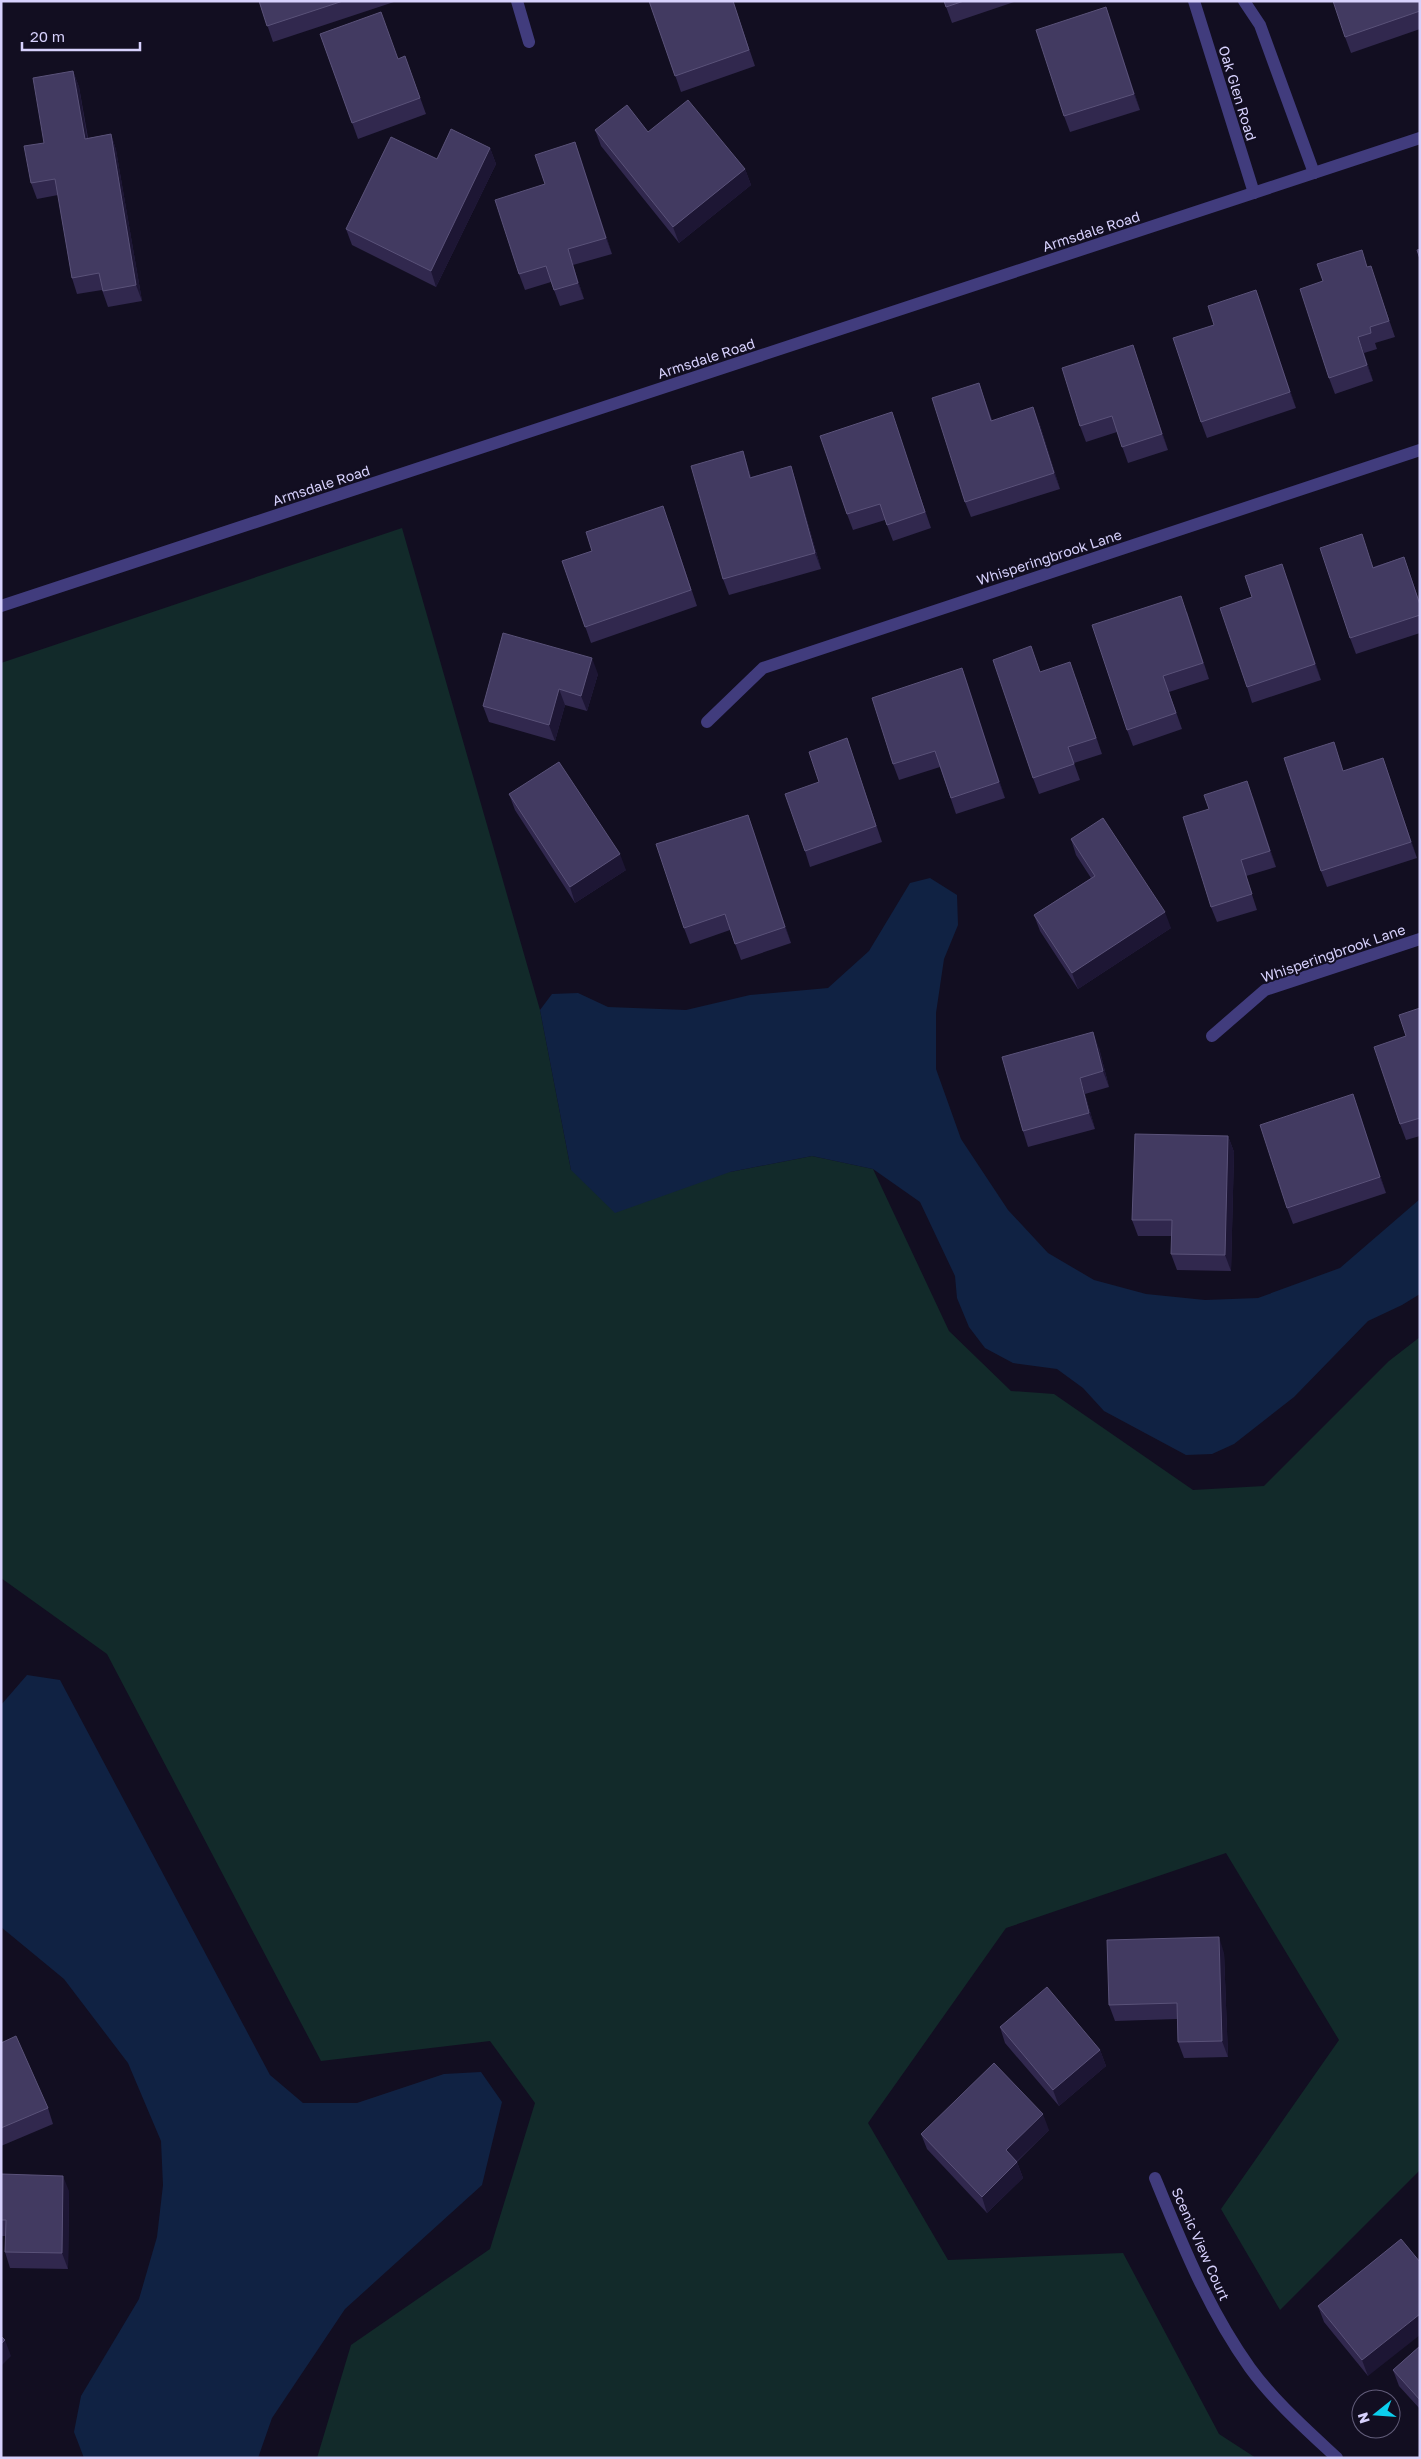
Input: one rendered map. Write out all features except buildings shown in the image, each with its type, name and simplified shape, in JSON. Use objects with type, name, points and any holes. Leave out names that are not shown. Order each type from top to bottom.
[{"type":"street","points":[[517,1],[529,42]]},
{"type":"street","name":"Oak Glen Road","points":[[1194,1],[1254,193]]},
{"type":"street","points":[[1244,1],[1260,25],[1314,173]]},
{"type":"street","name":"Armsdale Road","points":[[1,606],[1420,138]]},
{"type":"street","name":"Whisperingbrook Lane","points":[[707,722],[763,668],[1420,450]]},
{"type":"street","name":"Whisperingbrook Lane","points":[[1212,1036],[1265,990],[1420,938]]},
{"type":"street","name":"Scenic View Court","points":[[1155,2178],[1191,2266],[1225,2329],[1251,2369],[1303,2427],[1337,2458]]},
{"type":"green space","points":[[402,528],[540,1010],[571,1170],[730,1172],[812,1156],[873,1169],[949,1331],[1011,1391],[1054,1394],[1193,1490],[1264,1486],[1389,1361],[1420,1337],[1420,2170],[1280,2310],[1221,2209],[1339,2040],[1226,1853],[1006,1928],[868,2123],[948,2260],[1123,2253],[1219,2434],[1256,2458],[317,2458],[351,2345],[490,2249],[535,2103],[490,2041],[321,2061],[107,1654],[1,1578],[1,663]]},
{"type":"water","points":[[930,878],[957,895],[958,925],[944,959],[936,1013],[936,1069],[961,1139],[1008,1210],[1048,1253],[1094,1280],[1146,1294],[1205,1300],[1258,1298],[1340,1268],[1420,1199],[1420,1294],[1368,1321],[1294,1397],[1234,1444],[1212,1454],[1186,1455],[1104,1411],[1083,1388],[1057,1369],[1013,1363],[985,1348],[969,1327],[957,1298],[955,1276],[920,1202],[873,1169],[812,1156],[730,1172],[615,1213],[571,1170],[540,1010],[552,994],[578,993],[608,1007],[686,1010],[750,995],[828,988],[869,951],[910,883]]},
{"type":"water","points":[[27,1675],[60,1680],[270,2075],[303,2103],[357,2103],[444,2074],[481,2072],[502,2102],[482,2185],[345,2309],[272,2418],[258,2458],[84,2458],[74,2432],[81,2396],[139,2299],[157,2237],[163,2185],[161,2141],[128,2063],[64,1979],[1,1927],[1,1705]]}]
